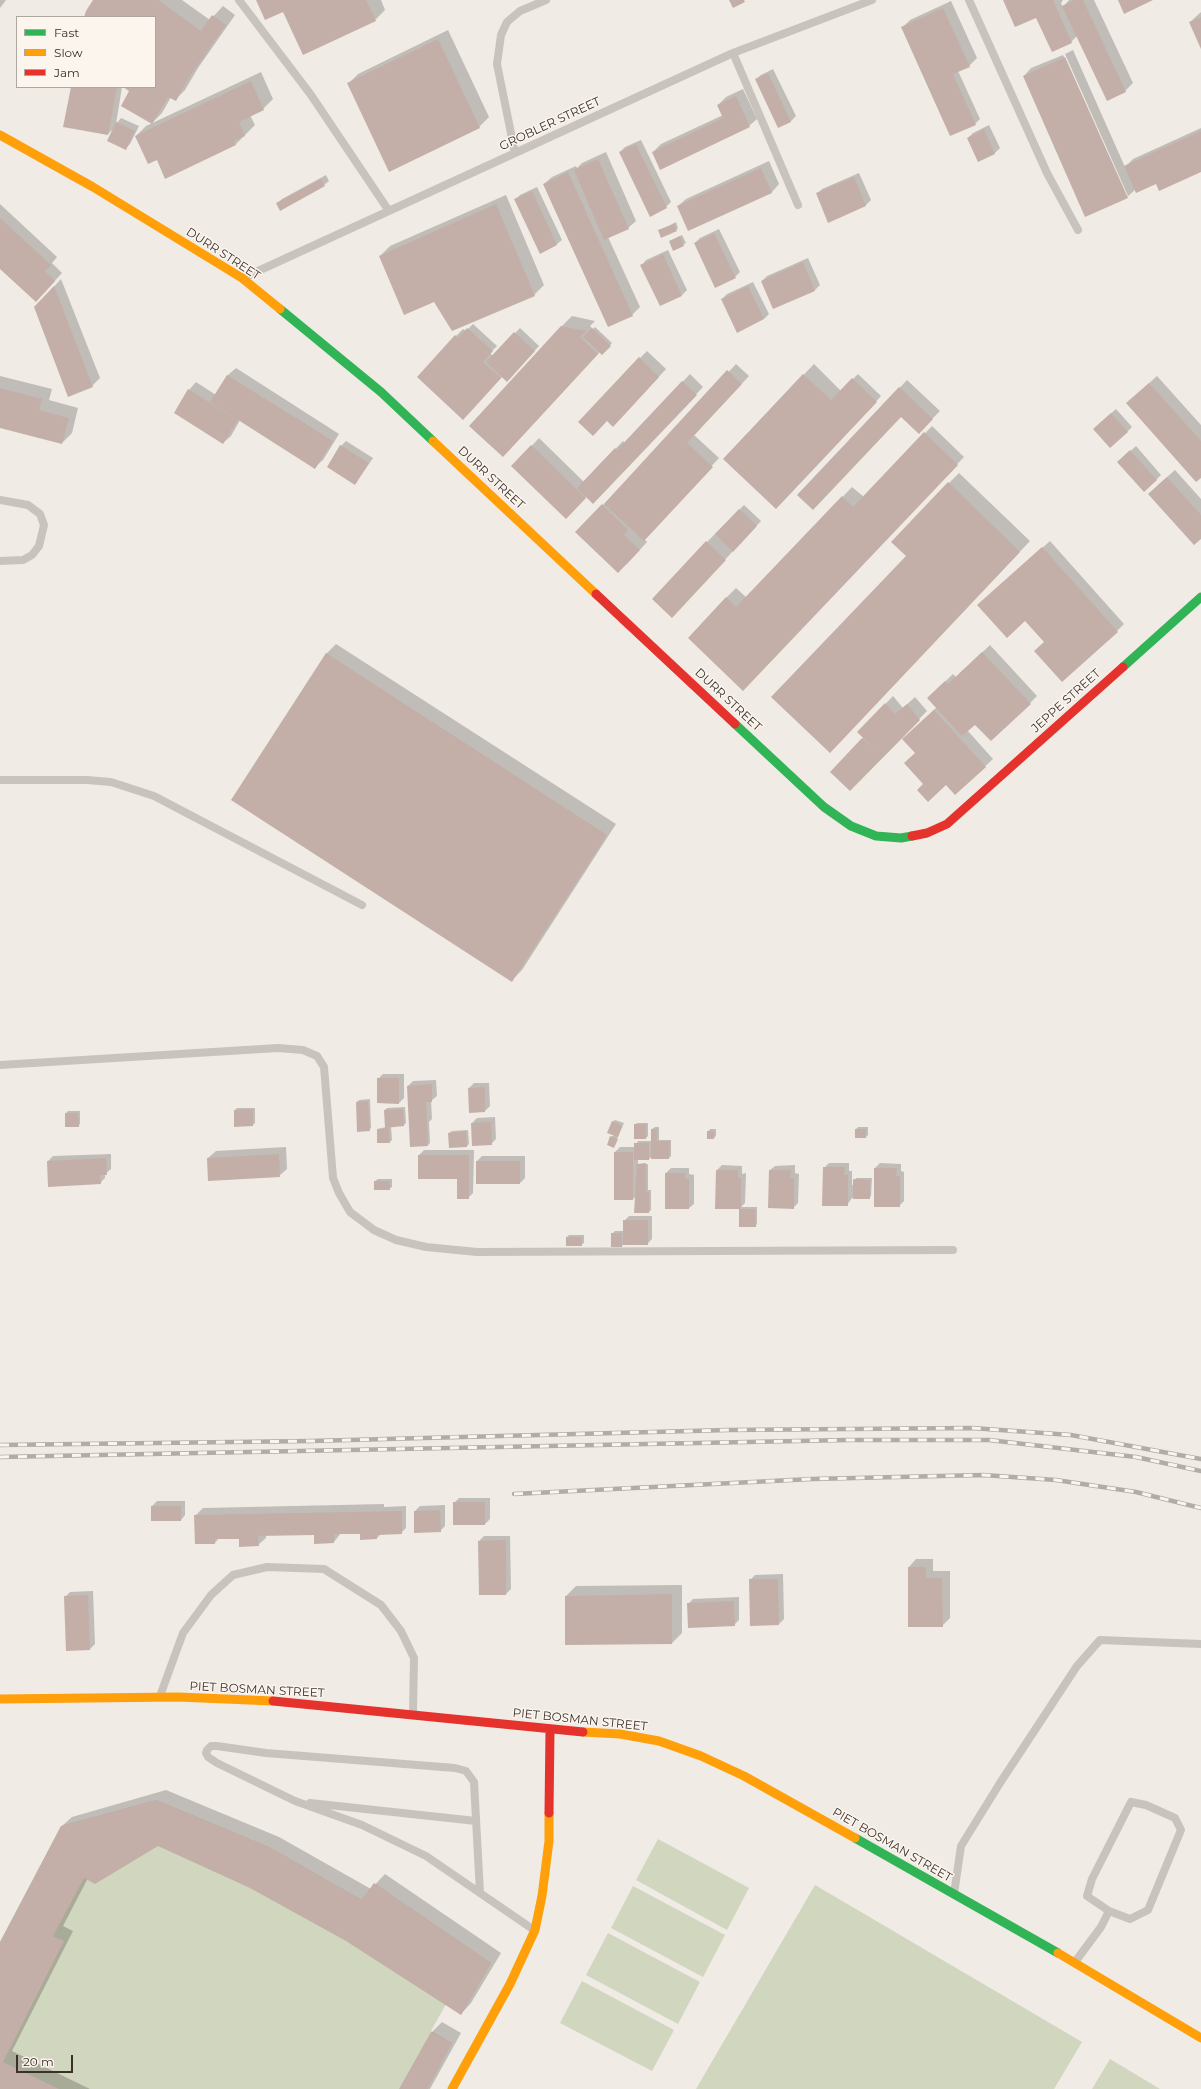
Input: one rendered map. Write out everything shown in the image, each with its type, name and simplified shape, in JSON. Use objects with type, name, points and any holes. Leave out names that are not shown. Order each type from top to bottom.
[{"type":"street","name":"DURR STREET","points":[[0,135],[93,187],[242,278],[381,392],[824,807],[851,826],[876,836],[901,838],[927,833],[947,824]]},
{"type":"street","name":"JEPPE STREET","points":[[947,824],[1201,597]]},
{"type":"street","name":"PIET BOSMAN STREET","points":[[0,1699],[159,1697],[283,1702],[413,1714],[550,1730],[639,1736],[659,1741],[701,1756],[744,1776],[1074,1962],[1201,2038]]},
{"type":"street","points":[[452,2089],[510,1984],[534,1930],[542,1896],[548,1841],[550,1730]]},
{"type":"lane","points":[[239,0],[311,95],[389,211]]},
{"type":"lane","points":[[515,153],[497,64],[501,35],[507,22],[520,11],[546,0]]},
{"type":"lane","name":"GROBLER STREET","points":[[242,278],[733,53],[872,0]]},
{"type":"lane","points":[[969,0],[1047,173],[1078,230]]},
{"type":"lane","points":[[733,53],[798,205]]},
{"type":"lane","points":[[0,500],[28,505],[40,514],[44,525],[39,546],[32,555],[22,560],[0,561]]},
{"type":"lane","points":[[0,780],[87,780],[111,782],[154,796],[362,905]]},
{"type":"lane","points":[[0,1065],[278,1048],[303,1050],[317,1056],[324,1068],[333,1178],[339,1193],[350,1212],[374,1230],[396,1240],[426,1247],[477,1252],[953,1250]]},
{"type":"lane","points":[[159,1697],[184,1633],[211,1595],[232,1575],[267,1567],[324,1569],[381,1605],[401,1631],[414,1658],[413,1714]]},
{"type":"lane","points":[[954,1894],[961,1846],[1000,1783],[1077,1666],[1100,1640],[1201,1644]]},
{"type":"lane","points":[[480,1893],[474,1782],[466,1771],[455,1768],[266,1753],[217,1746],[211,1746],[207,1750],[206,1753],[208,1757],[217,1763],[296,1801],[362,1825],[426,1856],[480,1893],[534,1930]]},
{"type":"lane","points":[[296,1801],[476,1821]]},
{"type":"lane","points":[[1131,1802],[1146,1805],[1175,1818],[1181,1830],[1148,1910],[1130,1919],[1109,1911],[1088,1896],[1092,1880],[1131,1802]]},
{"type":"lane","points":[[1074,1962],[1101,1927],[1109,1911]]},
{"type":"green space","points":[[156,1800],[269,1847],[362,1900],[374,1883],[491,1963],[461,2015],[446,2004],[431,2031],[452,2043],[427,2089],[0,2089],[0,1942],[61,1826]]},
{"type":"green space","points":[[658,1839],[749,1888],[727,1930],[636,1880]]},
{"type":"green space","points":[[815,1885],[1082,2042],[1054,2089],[696,2089]]},
{"type":"green space","points":[[633,1886],[725,1935],[703,1977],[611,1928]]},
{"type":"green space","points":[[608,1933],[700,1982],[678,2024],[586,1975]]},
{"type":"green space","points":[[582,1981],[674,2030],[652,2071],[560,2023]]},
{"type":"green space","points":[[1110,2059],[1160,2089],[1092,2089]]},
{"type":"building","points":[[93,0],[158,0],[201,31],[212,15],[226,25],[188,79],[176,101],[168,97],[152,124],[121,106],[129,91],[124,88],[156,88],[156,16],[84,16]]},
{"type":"building","points":[[256,0],[366,0],[376,21],[303,55],[283,12],[265,20]]},
{"type":"building","points":[[729,0],[744,0],[745,2],[733,8]]},
{"type":"building","points":[[1003,0],[1053,0],[1072,43],[1052,52],[1036,18],[1015,27]]},
{"type":"building","points":[[1074,0],[1083,0],[1126,92],[1107,101],[1062,6]]},
{"type":"building","points":[[1118,0],[1153,0],[1124,14]]},
{"type":"building","points":[[943,8],[970,67],[953,74],[976,125],[950,136],[901,27]]},
{"type":"building","points":[[1201,17],[1201,49],[1189,22]]},
{"type":"building","points":[[438,39],[480,128],[389,172],[347,83]]},
{"type":"building","points":[[1065,57],[1128,198],[1085,217],[1023,76]]},
{"type":"building","points":[[768,73],[791,122],[778,128],[755,79]]},
{"type":"building","points":[[251,81],[264,110],[239,122],[245,136],[234,141],[236,145],[165,179],[157,160],[148,164],[135,136]]},
{"type":"building","points":[[71,88],[117,88],[108,135],[63,127]]},
{"type":"building","points":[[736,96],[750,127],[660,170],[652,152],[723,118],[717,105]]},
{"type":"building","points":[[116,122],[135,131],[126,150],[107,141]]},
{"type":"building","points":[[984,129],[995,154],[978,162],[967,138]]},
{"type":"building","points":[[1201,131],[1201,172],[1159,191],[1156,184],[1136,193],[1124,166]]},
{"type":"building","points":[[636,144],[667,208],[650,217],[619,152]]},
{"type":"building","points":[[598,159],[629,229],[604,240],[574,170]]},
{"type":"building","points":[[761,168],[772,193],[688,231],[677,206]]},
{"type":"building","points":[[568,172],[633,316],[608,327],[543,184]]},
{"type":"building","points":[[854,177],[866,206],[828,223],[816,193]]},
{"type":"building","points":[[321,179],[325,186],[280,211],[276,203]]},
{"type":"building","points":[[532,191],[557,245],[540,254],[514,199]]},
{"type":"building","points":[[496,204],[535,296],[452,331],[434,302],[404,315],[379,256]]},
{"type":"building","points":[[0,218],[51,265],[45,271],[55,281],[36,302],[0,269]]},
{"type":"building","points":[[674,224],[677,231],[661,238],[658,230]]},
{"type":"building","points":[[714,233],[736,278],[715,288],[694,243]]},
{"type":"building","points":[[680,236],[684,246],[673,251],[669,241]]},
{"type":"building","points":[[663,254],[682,296],[660,306],[640,265]]},
{"type":"building","points":[[803,262],[815,291],[773,309],[761,281]]},
{"type":"building","points":[[54,286],[93,387],[68,397],[34,307]]},
{"type":"building","points":[[748,286],[764,319],[737,333],[721,299]]},
{"type":"building","points":[[561,326],[586,331],[580,337],[598,354],[503,457],[469,426]]},
{"type":"building","points":[[467,328],[493,351],[483,362],[501,378],[463,420],[417,377],[455,335],[458,338]]},
{"type":"building","points":[[592,328],[611,346],[602,355],[583,337]]},
{"type":"building","points":[[514,332],[535,351],[507,382],[486,362]]},
{"type":"building","points":[[639,357],[659,377],[613,427],[607,421],[593,436],[578,422]]},
{"type":"building","points":[[727,370],[742,384],[687,443],[713,467],[644,541],[604,504]]},
{"type":"building","points":[[803,374],[831,400],[852,378],[877,402],[776,509],[723,459]]},
{"type":"building","points":[[227,375],[333,441],[315,469],[210,402]]},
{"type":"building","points":[[682,381],[697,395],[593,504],[577,488],[615,448],[617,450]]},
{"type":"building","points":[[1149,383],[1201,441],[1201,478],[1196,482],[1126,403]]},
{"type":"building","points":[[899,387],[933,419],[919,434],[901,417],[813,510],[797,495]]},
{"type":"building","points":[[0,388],[42,399],[39,410],[69,418],[62,444],[0,428]]},
{"type":"building","points":[[188,389],[238,420],[223,444],[174,413]]},
{"type":"building","points":[[1111,413],[1128,432],[1110,448],[1093,429]]},
{"type":"building","points":[[924,432],[958,465],[743,691],[688,638],[726,597],[736,607],[842,496],[853,507]]},
{"type":"building","points":[[340,445],[369,463],[355,485],[327,467]]},
{"type":"building","points":[[531,445],[586,498],[566,519],[511,466]]},
{"type":"building","points":[[1130,450],[1157,480],[1144,492],[1117,462]]},
{"type":"building","points":[[1167,477],[1201,515],[1201,539],[1194,545],[1148,494]]},
{"type":"building","points":[[948,482],[1020,552],[830,753],[771,697],[906,556],[891,542]]},
{"type":"building","points":[[602,504],[628,530],[624,535],[640,550],[618,573],[575,532]]},
{"type":"building","points":[[739,509],[757,526],[733,552],[715,534]]},
{"type":"building","points":[[706,541],[726,560],[672,618],[652,599]]},
{"type":"building","points":[[1042,547],[1118,632],[1062,682],[1034,651],[1044,642],[1025,621],[1007,638],[977,605]]},
{"type":"building","points":[[982,652],[1031,704],[991,741],[975,725],[962,736],[927,698],[945,681],[948,684]]},
{"type":"building","points":[[326,653],[607,835],[512,982],[231,800]]},
{"type":"building","points":[[885,703],[895,714],[907,704],[920,720],[850,791],[830,772],[862,738],[880,754],[857,732]]},
{"type":"building","points":[[934,710],[986,767],[955,795],[946,785],[928,802],[917,790],[923,784],[904,763],[915,753],[902,739]]},
{"type":"building","points":[[377,1078],[399,1078],[399,1104],[377,1103]]},
{"type":"building","points":[[432,1084],[432,1102],[426,1102],[428,1146],[410,1147],[407,1086]]},
{"type":"building","points":[[485,1087],[485,1112],[469,1113],[468,1088]]},
{"type":"building","points":[[368,1101],[370,1131],[357,1132],[356,1102]]},
{"type":"building","points":[[253,1109],[253,1126],[234,1127],[234,1110]]},
{"type":"building","points":[[403,1109],[404,1126],[385,1128],[384,1110]]},
{"type":"building","points":[[65,1113],[78,1113],[79,1127],[65,1127]]},
{"type":"building","points":[[612,1121],[622,1126],[618,1137],[607,1133]]},
{"type":"building","points":[[491,1122],[492,1145],[472,1146],[471,1123]]},
{"type":"building","points":[[634,1124],[646,1124],[646,1139],[634,1139]]},
{"type":"building","points":[[389,1128],[390,1143],[377,1143],[377,1129]]},
{"type":"building","points":[[651,1129],[657,1129],[657,1141],[670,1141],[669,1159],[651,1159]]},
{"type":"building","points":[[855,1129],[866,1129],[866,1138],[855,1138]]},
{"type":"building","points":[[466,1131],[467,1147],[449,1148],[448,1133]]},
{"type":"building","points":[[707,1131],[714,1131],[714,1139],[707,1139]]},
{"type":"building","points":[[610,1136],[618,1139],[614,1148],[607,1145]]},
{"type":"building","points":[[634,1143],[649,1143],[649,1160],[634,1160]]},
{"type":"building","points":[[614,1152],[633,1152],[633,1200],[614,1200]]},
{"type":"building","points":[[279,1154],[280,1177],[208,1181],[207,1158]]},
{"type":"building","points":[[418,1155],[469,1155],[469,1199],[457,1199],[457,1179],[418,1179]]},
{"type":"building","points":[[106,1158],[107,1175],[100,1175],[101,1184],[48,1187],[47,1161]]},
{"type":"building","points":[[476,1161],[520,1161],[520,1184],[476,1184]]},
{"type":"building","points":[[646,1163],[646,1191],[649,1192],[649,1213],[634,1213],[637,1164]]},
{"type":"building","points":[[823,1167],[845,1167],[844,1175],[848,1175],[848,1206],[822,1206]]},
{"type":"building","points":[[874,1168],[897,1168],[896,1176],[900,1176],[900,1207],[874,1207]]},
{"type":"building","points":[[716,1170],[738,1170],[738,1178],[741,1178],[741,1209],[755,1209],[756,1227],[739,1227],[739,1209],[715,1209]]},
{"type":"building","points":[[769,1170],[791,1170],[790,1178],[794,1178],[794,1209],[768,1208]]},
{"type":"building","points":[[665,1173],[685,1173],[685,1179],[689,1179],[689,1209],[665,1209]]},
{"type":"building","points":[[853,1179],[870,1180],[870,1199],[853,1199]]},
{"type":"building","points":[[374,1181],[390,1181],[390,1190],[374,1190]]},
{"type":"building","points":[[623,1220],[648,1220],[648,1245],[623,1245]]},
{"type":"building","points":[[611,1233],[622,1233],[622,1247],[611,1247]]},
{"type":"building","points":[[566,1237],[582,1237],[582,1246],[566,1246]]},
{"type":"building","points":[[453,1502],[485,1502],[485,1525],[453,1525]]},
{"type":"building","points":[[151,1506],[181,1506],[181,1521],[151,1521]]},
{"type":"building","points":[[440,1510],[441,1532],[414,1533],[414,1511]]},
{"type":"building","points":[[402,1511],[402,1534],[377,1535],[377,1539],[360,1540],[360,1534],[334,1534],[334,1543],[314,1544],[314,1535],[258,1536],[259,1546],[239,1547],[239,1539],[215,1539],[215,1544],[195,1544],[194,1515]]},
{"type":"building","points":[[506,1540],[506,1595],[479,1595],[478,1541]]},
{"type":"building","points":[[908,1567],[926,1567],[926,1578],[942,1578],[943,1627],[908,1627]]},
{"type":"building","points":[[749,1579],[778,1579],[779,1625],[750,1626]]},
{"type":"building","points":[[672,1594],[672,1644],[565,1645],[565,1596]]},
{"type":"building","points":[[88,1595],[90,1650],[66,1651],[64,1596]]},
{"type":"building","points":[[734,1601],[735,1626],[688,1628],[687,1603]]},
{"type":"building","points":[[156,1800],[269,1847],[362,1900],[374,1883],[491,1963],[461,2015],[346,1941],[250,1888],[158,1846],[95,1884],[84,1878],[53,1936],[64,1941],[3,2062],[59,2089],[0,2089],[0,1942],[61,1826]]},
{"type":"building","points":[[431,2032],[452,2043],[427,2089],[399,2089]]},
{"type":"railway","points":[[0,1445],[311,1441],[728,1430],[972,1428],[1071,1435],[1201,1459]]},
{"type":"railway","points":[[0,1457],[847,1440],[989,1440],[1136,1457],[1201,1471]]},
{"type":"railway","points":[[514,1494],[812,1479],[983,1475],[1056,1480],[1136,1492],[1201,1508]]},
{"type":"traffic: fast","points":[[280,309],[381,392],[433,441]]},
{"type":"traffic: fast","points":[[1123,667],[1201,597]]},
{"type":"traffic: fast","points":[[735,724],[824,807],[851,826],[876,836],[901,838],[912,836]]},
{"type":"traffic: fast","points":[[855,1838],[1058,1953]]},
{"type":"traffic: slow","points":[[0,135],[93,187],[242,278],[280,309]]},
{"type":"traffic: slow","points":[[433,441],[596,594]]},
{"type":"traffic: slow","points":[[0,1699],[178,1697],[273,1701]]},
{"type":"traffic: slow","points":[[583,1732],[620,1734],[659,1741],[701,1756],[744,1776],[855,1838]]},
{"type":"traffic: slow","points":[[452,2089],[510,1984],[535,1930],[542,1896],[549,1841],[549,1813]]},
{"type":"traffic: slow","points":[[1058,1953],[1201,2038]]},
{"type":"traffic: jam","points":[[596,594],[735,724]]},
{"type":"traffic: jam","points":[[912,836],[927,833],[947,824],[1123,667]]},
{"type":"traffic: jam","points":[[273,1701],[583,1732]]},
{"type":"traffic: jam","points":[[549,1813],[550,1730]]}]
